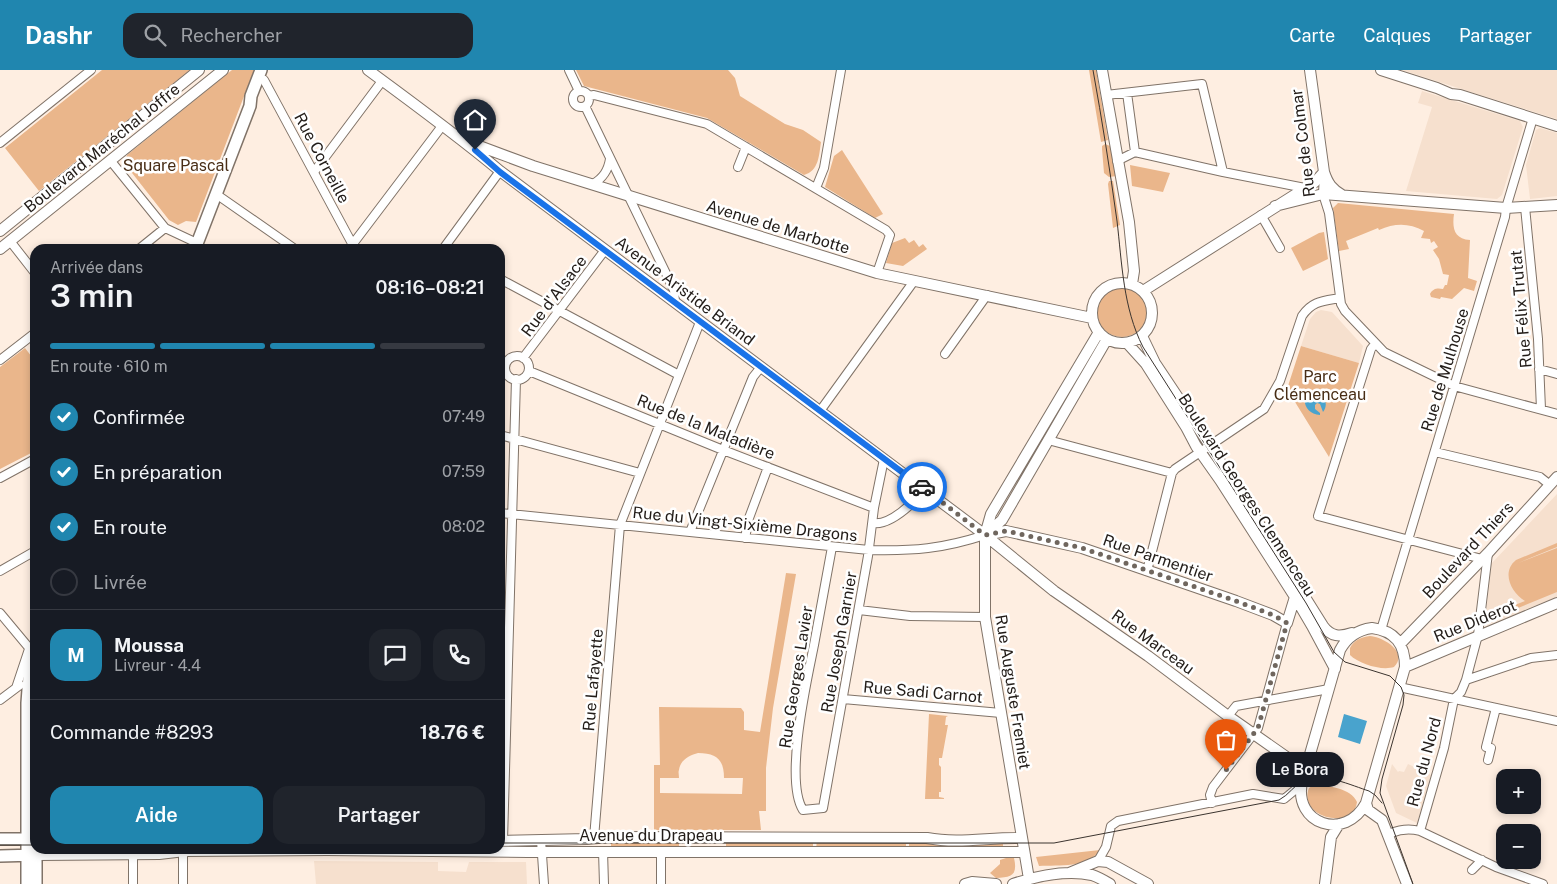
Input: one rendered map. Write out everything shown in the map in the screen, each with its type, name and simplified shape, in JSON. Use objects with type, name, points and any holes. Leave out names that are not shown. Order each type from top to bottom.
[{"type":"main road","name":"Boulevard Maréchal Joffre","points":[[0,231],[199,70]]},
{"type":"main road","name":"Boulevard Maréchal Joffre","points":[[0,250],[223,70]]},
{"type":"main road","name":"Avenue Aristide Briand","points":[[368,70],[462,140],[500,172],[985,535]]},
{"type":"main road","points":[[1102,70],[1129,222],[1134,271],[1132,284]]},
{"type":"main road","name":"Rue de Colmar","points":[[1310,70],[1324,172]]},
{"type":"main road","points":[[1381,70],[1443,92],[1460,95],[1557,126]]},
{"type":"main road","points":[[197,244],[250,106],[251,96],[264,73]]},
{"type":"main road","name":"Avenue de Marbotte","points":[[462,140],[630,196],[877,273],[1092,318]]},
{"type":"main road","points":[[97,153],[108,162]]},
{"type":"main road","points":[[500,172],[504,167],[518,160]]},
{"type":"main road","points":[[1296,198],[1324,172],[1330,186],[1342,195]]},
{"type":"main road","points":[[1143,291],[1275,206],[1296,198],[1323,194],[1506,208],[1557,205]]},
{"type":"main road","points":[[0,236],[5,236],[10,241]]},
{"type":"main road","points":[[1116,283],[1132,284],[1143,291],[1149,299],[1152,313],[1151,323],[1142,336],[1127,343],[1115,342],[1107,339],[1099,332],[1092,318],[1094,301],[1101,291],[1116,283]]},
{"type":"main road","name":"Rue Auguste Fremiet","points":[[1028,878],[985,617],[985,535],[991,514],[1099,332]]},
{"type":"main road","name":"Boulevard Georges Clemenceau","points":[[1142,336],[1155,363],[1210,444],[1326,630],[1342,637],[1372,628],[1381,630]]},
{"type":"main road","points":[[985,535],[1002,520],[1107,339]]},
{"type":"main road","name":"Boulevard Georges Clemenceau","points":[[1127,343],[1146,364],[1199,451],[1220,480],[1295,597],[1334,669]]},
{"type":"main road","points":[[1038,434],[1048,440]]},
{"type":"main road","name":"Boulevard Thiers","points":[[1400,644],[1554,481]]},
{"type":"main road","name":"Rue Parmentier","points":[[985,535],[1006,531],[1082,548],[1236,601],[1273,615],[1287,623]]},
{"type":"main road","name":"Rue Marceau","points":[[985,535],[1054,591],[1148,656],[1228,716],[1305,770]]},
{"type":"main road","points":[[1005,551],[1004,544],[1008,539],[1016,535],[1024,536]]},
{"type":"main road","points":[[1287,623],[1295,597]]},
{"type":"main road","name":"Rue Diderot","points":[[1405,667],[1557,603]]},
{"type":"main road","points":[[1320,822],[1328,824],[1346,823],[1357,816],[1366,803],[1405,667],[1405,657],[1400,644],[1393,636],[1381,630]]},
{"type":"main road","points":[[1329,844],[1324,827],[1311,816],[1304,806],[1301,785],[1334,669],[1344,643],[1356,632]]},
{"type":"main road","points":[[30,670],[22,690],[30,822]]},
{"type":"main road","points":[[1366,803],[1368,810],[1382,820],[1407,884]]},
{"type":"main road","points":[[1325,884],[1329,844],[1332,833],[1339,824]]},
{"type":"main road","name":"Avenue du Drapeau","points":[[505,841],[594,838],[927,838],[940,840],[1021,838]]},
{"type":"main road","points":[[0,839],[30,839]]},
{"type":"main road","name":"Avenue du Drapeau","points":[[505,851],[1024,852]]},
{"type":"main road","name":"Avenue du Drapeau","points":[[0,856],[30,853]]},
{"type":"main road","points":[[27,884],[33,854]]},
{"type":"main road","points":[[33,854],[36,884]]},
{"type":"main road","points":[[1092,875],[1096,862]]},
{"type":"main road","points":[[1072,872],[1096,862],[1108,862],[1148,884]]},
{"type":"main road","points":[[1013,884],[1041,871],[1066,868],[1072,872],[1092,875],[1110,884]]},
{"type":"main road","points":[[965,884],[972,882],[996,884]]},
{"type":"street","points":[[0,143],[92,70]]},
{"type":"street","points":[[569,70],[579,91]]},
{"type":"street","points":[[816,188],[824,168],[841,70]]},
{"type":"street","name":"Rue Corneille","points":[[264,73],[350,244]]},
{"type":"street","points":[[314,172],[382,81]]},
{"type":"street","points":[[1106,95],[1202,84],[1223,172]]},
{"type":"street","points":[[579,91],[586,92],[589,96],[589,101],[585,106],[579,107],[574,102],[574,94],[579,91]]},
{"type":"street","points":[[1128,93],[1135,152]]},
{"type":"street","points":[[589,96],[594,95],[707,124],[886,230],[890,236],[877,273]]},
{"type":"street","points":[[585,106],[674,290],[674,302]]},
{"type":"street","name":"Rue de Mulhouse","points":[[1381,630],[1506,217],[1506,208],[1533,118]]},
{"type":"street","points":[[354,244],[442,126]]},
{"type":"street","points":[[738,167],[746,147]]},
{"type":"street","points":[[1117,161],[1135,152],[1305,188]]},
{"type":"street","points":[[593,184],[605,174],[609,168],[610,160]]},
{"type":"street","points":[[108,162],[165,228],[193,244]]},
{"type":"street","points":[[448,244],[500,172]]},
{"type":"street","name":"Rue de Colmar","points":[[1324,172],[1323,194],[1328,213],[1340,298],[1343,307],[1375,344]]},
{"type":"street","points":[[1288,185],[1296,198],[1320,203],[1328,213]]},
{"type":"street","points":[[216,194],[288,244]]},
{"type":"street","name":"Rue de Colmar","points":[[1328,213],[1331,201],[1342,195]]},
{"type":"street","name":"Rue Félix Trutat","points":[[1525,207],[1538,339],[1541,409]]},
{"type":"street","points":[[1262,215],[1280,248]]},
{"type":"street","points":[[146,244],[165,228]]},
{"type":"street","points":[[10,241],[30,267]]},
{"type":"street","name":"Rue d'Alsace","points":[[523,358],[605,250]]},
{"type":"street","points":[[505,282],[679,375]]},
{"type":"street","points":[[820,411],[914,282]]},
{"type":"street","points":[[946,354],[987,295]]},
{"type":"street","points":[[1147,570],[1172,473],[1178,465],[1264,409],[1270,402],[1280,381],[1306,309],[1320,301],[1340,298]]},
{"type":"street","name":"Rue Lafayette","points":[[594,838],[620,525],[700,322]]},
{"type":"street","points":[[0,360],[30,337]]},
{"type":"street","points":[[1454,699],[1461,692],[1466,680],[1478,635],[1485,556],[1407,539],[1318,516],[1371,349],[1375,344],[1384,352],[1454,386],[1557,414]]},
{"type":"street","points":[[505,362],[513,357],[523,358],[528,363],[528,371],[524,377],[516,379],[508,375],[505,367]]},
{"type":"street","points":[[690,532],[752,377],[761,367]]},
{"type":"street","points":[[1540,369],[1557,374]]},
{"type":"street","name":"Rue de la Maladière","points":[[528,371],[723,450],[874,508]]},
{"type":"street","points":[[505,714],[516,379]]},
{"type":"street","points":[[505,437],[640,473]]},
{"type":"street","points":[[1048,440],[1172,473]]},
{"type":"street","points":[[1435,452],[1554,481]]},
{"type":"street","name":"Rue Joseph Garnier","points":[[803,810],[823,808],[884,459]]},
{"type":"street","points":[[0,478],[30,462]]},
{"type":"street","points":[[746,538],[749,518],[768,467]]},
{"type":"street","points":[[873,523],[878,524],[888,520],[903,510],[925,490]]},
{"type":"street","name":"Rue du Vingt-Sixième Dragons","points":[[505,513],[869,550],[923,550],[985,535]]},
{"type":"street","name":"Rue Georges Lavier","points":[[803,810],[799,804],[795,775],[800,714],[832,547]]},
{"type":"street","points":[[0,571],[30,554]]},
{"type":"street","points":[[1469,572],[1476,574],[1484,581]]},
{"type":"street","points":[[859,610],[910,616],[985,617]]},
{"type":"street","points":[[0,613],[30,650]]},
{"type":"street","points":[[1212,803],[1210,795],[1213,787],[1258,728],[1287,623]]},
{"type":"street","points":[[1466,680],[1531,658],[1557,655]]},
{"type":"street","points":[[0,700],[22,690],[30,664]]},
{"type":"street","points":[[1399,687],[1557,721]]},
{"type":"street","points":[[1228,716],[1236,706],[1328,689]]},
{"type":"street","name":"Rue Sadi Carnot","points":[[842,699],[1001,713]]},
{"type":"street","name":"Rue du Nord","points":[[1420,831],[1444,748],[1454,699]]},
{"type":"street","points":[[1488,760],[1491,748],[1486,747],[1496,708]]},
{"type":"street","points":[[1096,862],[1106,847],[1112,826],[1118,821],[1253,794],[1284,799],[1301,785]]},
{"type":"street","points":[[1389,837],[1391,833],[1398,830],[1409,828],[1420,831],[1520,877],[1543,884]]},
{"type":"street","points":[[541,840],[544,884]]},
{"type":"street","points":[[604,851],[604,884]]},
{"type":"street","points":[[661,884],[662,852]]},
{"type":"street","points":[[133,854],[134,884]]},
{"type":"street","points":[[183,884],[184,854]]},
{"type":"street","points":[[1472,870],[1482,860]]},
{"type":"shaded area","points":[[1402,70],[1557,70],[1557,119],[1455,87]]},
{"type":"shaded area","points":[[1422,91],[1520,121],[1523,127],[1502,195],[1497,199],[1406,191],[1432,107],[1418,103]]},
{"type":"shaded area","points":[[1540,128],[1557,133],[1557,196],[1530,199],[1526,165],[1536,130]]},
{"type":"shaded area","points":[[1321,310],[1332,312],[1363,346],[1359,363],[1301,346],[1310,319],[1316,312]]},
{"type":"shaded area","points":[[1557,494],[1557,597],[1487,625],[1485,624],[1491,564]]},
{"type":"shaded area","points":[[1392,764],[1398,772],[1404,772],[1408,764],[1431,775],[1417,823],[1396,813],[1386,786]]},
{"type":"shaded area","points":[[314,861],[438,862],[438,871],[466,872],[469,862],[526,862],[527,884],[316,884]]},
{"type":"green space","points":[[102,70],[190,70],[39,191],[5,148]]},
{"type":"green space","name":"Square Pascal","points":[[232,70],[254,70],[196,222],[186,221],[178,225],[169,220],[125,164],[127,155]]},
{"type":"green space","points":[[576,70],[728,70],[735,78],[740,96],[785,124],[803,130],[821,142],[819,157],[813,170],[804,175],[707,118],[584,86]]},
{"type":"green space","points":[[1089,70],[1096,70],[1108,140],[1101,142]]},
{"type":"green space","points":[[1105,144],[1110,146],[1117,176],[1109,177],[1104,173],[1102,146]]},
{"type":"green space","points":[[842,150],[883,214],[875,218],[825,187],[834,156]]},
{"type":"green space","points":[[1130,165],[1170,173],[1163,192],[1132,186]]},
{"type":"green space","points":[[1109,181],[1113,181],[1120,225],[1113,228],[1108,184]]},
{"type":"green space","points":[[1338,203],[1454,214],[1453,224],[1455,232],[1460,237],[1470,240],[1468,278],[1477,281],[1474,291],[1464,288],[1452,299],[1431,297],[1430,294],[1434,290],[1443,289],[1447,285],[1449,275],[1443,274],[1439,259],[1433,250],[1438,247],[1434,241],[1431,243],[1430,239],[1421,238],[1424,231],[1413,226],[1391,226],[1379,230],[1378,228],[1346,241],[1349,249],[1339,251],[1333,208]]},
{"type":"green space","points":[[1324,232],[1328,259],[1303,271],[1291,248]]},
{"type":"green space","points":[[905,238],[909,243],[914,240],[919,247],[923,244],[927,249],[903,266],[886,263],[892,243]]},
{"type":"green space","points":[[1117,287],[1127,287],[1140,294],[1147,307],[1147,317],[1140,330],[1127,337],[1117,337],[1108,333],[1101,326],[1097,317],[1097,307],[1101,298],[1108,291]]},
{"type":"green space","name":"Parc Clémenceau","points":[[1301,346],[1359,363],[1329,457],[1287,389]]},
{"type":"green space","points":[[25,348],[30,354],[30,454],[0,469],[0,367]]},
{"type":"green space","points":[[1557,543],[1557,547],[1518,563],[1557,548],[1557,592],[1494,618],[1492,614],[1525,601],[1512,588],[1510,582],[1509,570],[1516,560]]},
{"type":"green space","points":[[786,573],[796,574],[773,708],[766,768],[766,811],[759,811],[761,830],[654,830],[654,765],[660,765],[659,707],[741,708],[744,712],[744,730],[760,732]],"holes":[[[705,753],[718,759],[723,767],[724,778],[743,778],[742,794],[660,793],[660,778],[679,778],[680,766],[683,761],[695,754]]]},
{"type":"green space","points":[[1370,636],[1381,639],[1393,646],[1398,656],[1398,661],[1394,667],[1371,666],[1350,655],[1350,648],[1356,641]]},
{"type":"green space","points":[[929,714],[948,716],[946,717],[945,725],[948,725],[942,758],[939,758],[941,792],[939,792],[939,797],[944,799],[925,799]]},
{"type":"green space","points":[[1315,784],[1339,788],[1350,794],[1357,802],[1354,811],[1347,816],[1337,818],[1327,817],[1318,813],[1311,807],[1307,798],[1309,788]]},
{"type":"green space","points":[[611,839],[679,839],[679,850],[611,850]]},
{"type":"green space","points":[[813,839],[813,850],[726,850],[726,840]]},
{"type":"green space","points":[[817,839],[906,839],[906,850],[816,850]]},
{"type":"green space","points":[[909,839],[1003,840],[1003,850],[909,850]]},
{"type":"green space","points":[[1100,850],[1095,856],[1081,863],[1064,865],[1039,866],[1036,857]]},
{"type":"green space","points":[[1014,858],[1014,872],[1006,877],[996,878],[990,873],[1000,864],[1000,860]]},
{"type":"water","points":[[1312,391],[1319,392],[1325,402],[1323,412],[1320,404],[1317,403],[1315,405],[1315,409],[1320,415],[1313,413],[1306,406],[1305,396]]},
{"type":"water","points":[[1344,714],[1367,721],[1360,744],[1338,737]]},
{"type":"tram line","points":[[1093,70],[1112,183],[1124,285],[1131,317],[1143,347],[1306,603],[1334,652],[1345,662],[1390,676],[1401,687],[1404,695],[1403,705],[1382,779],[1380,793],[1413,884]]},
{"type":"tram line","points":[[505,843],[1054,843],[1279,800],[1304,780],[1319,777],[1336,780],[1369,791],[1382,803]]},
{"type":"tram line","points":[[0,845],[30,845]]},
{"type":"way so far","points":[[922,487],[985,535],[1006,531],[1015,532],[1024,536],[1082,548],[1236,601],[1273,615],[1287,623],[1258,728],[1226,770]]},
{"type":"place","name":"Le Bora","points":[[1226,770]]},
{"type":"route","points":[[475,150],[500,172],[922,487]]}]
